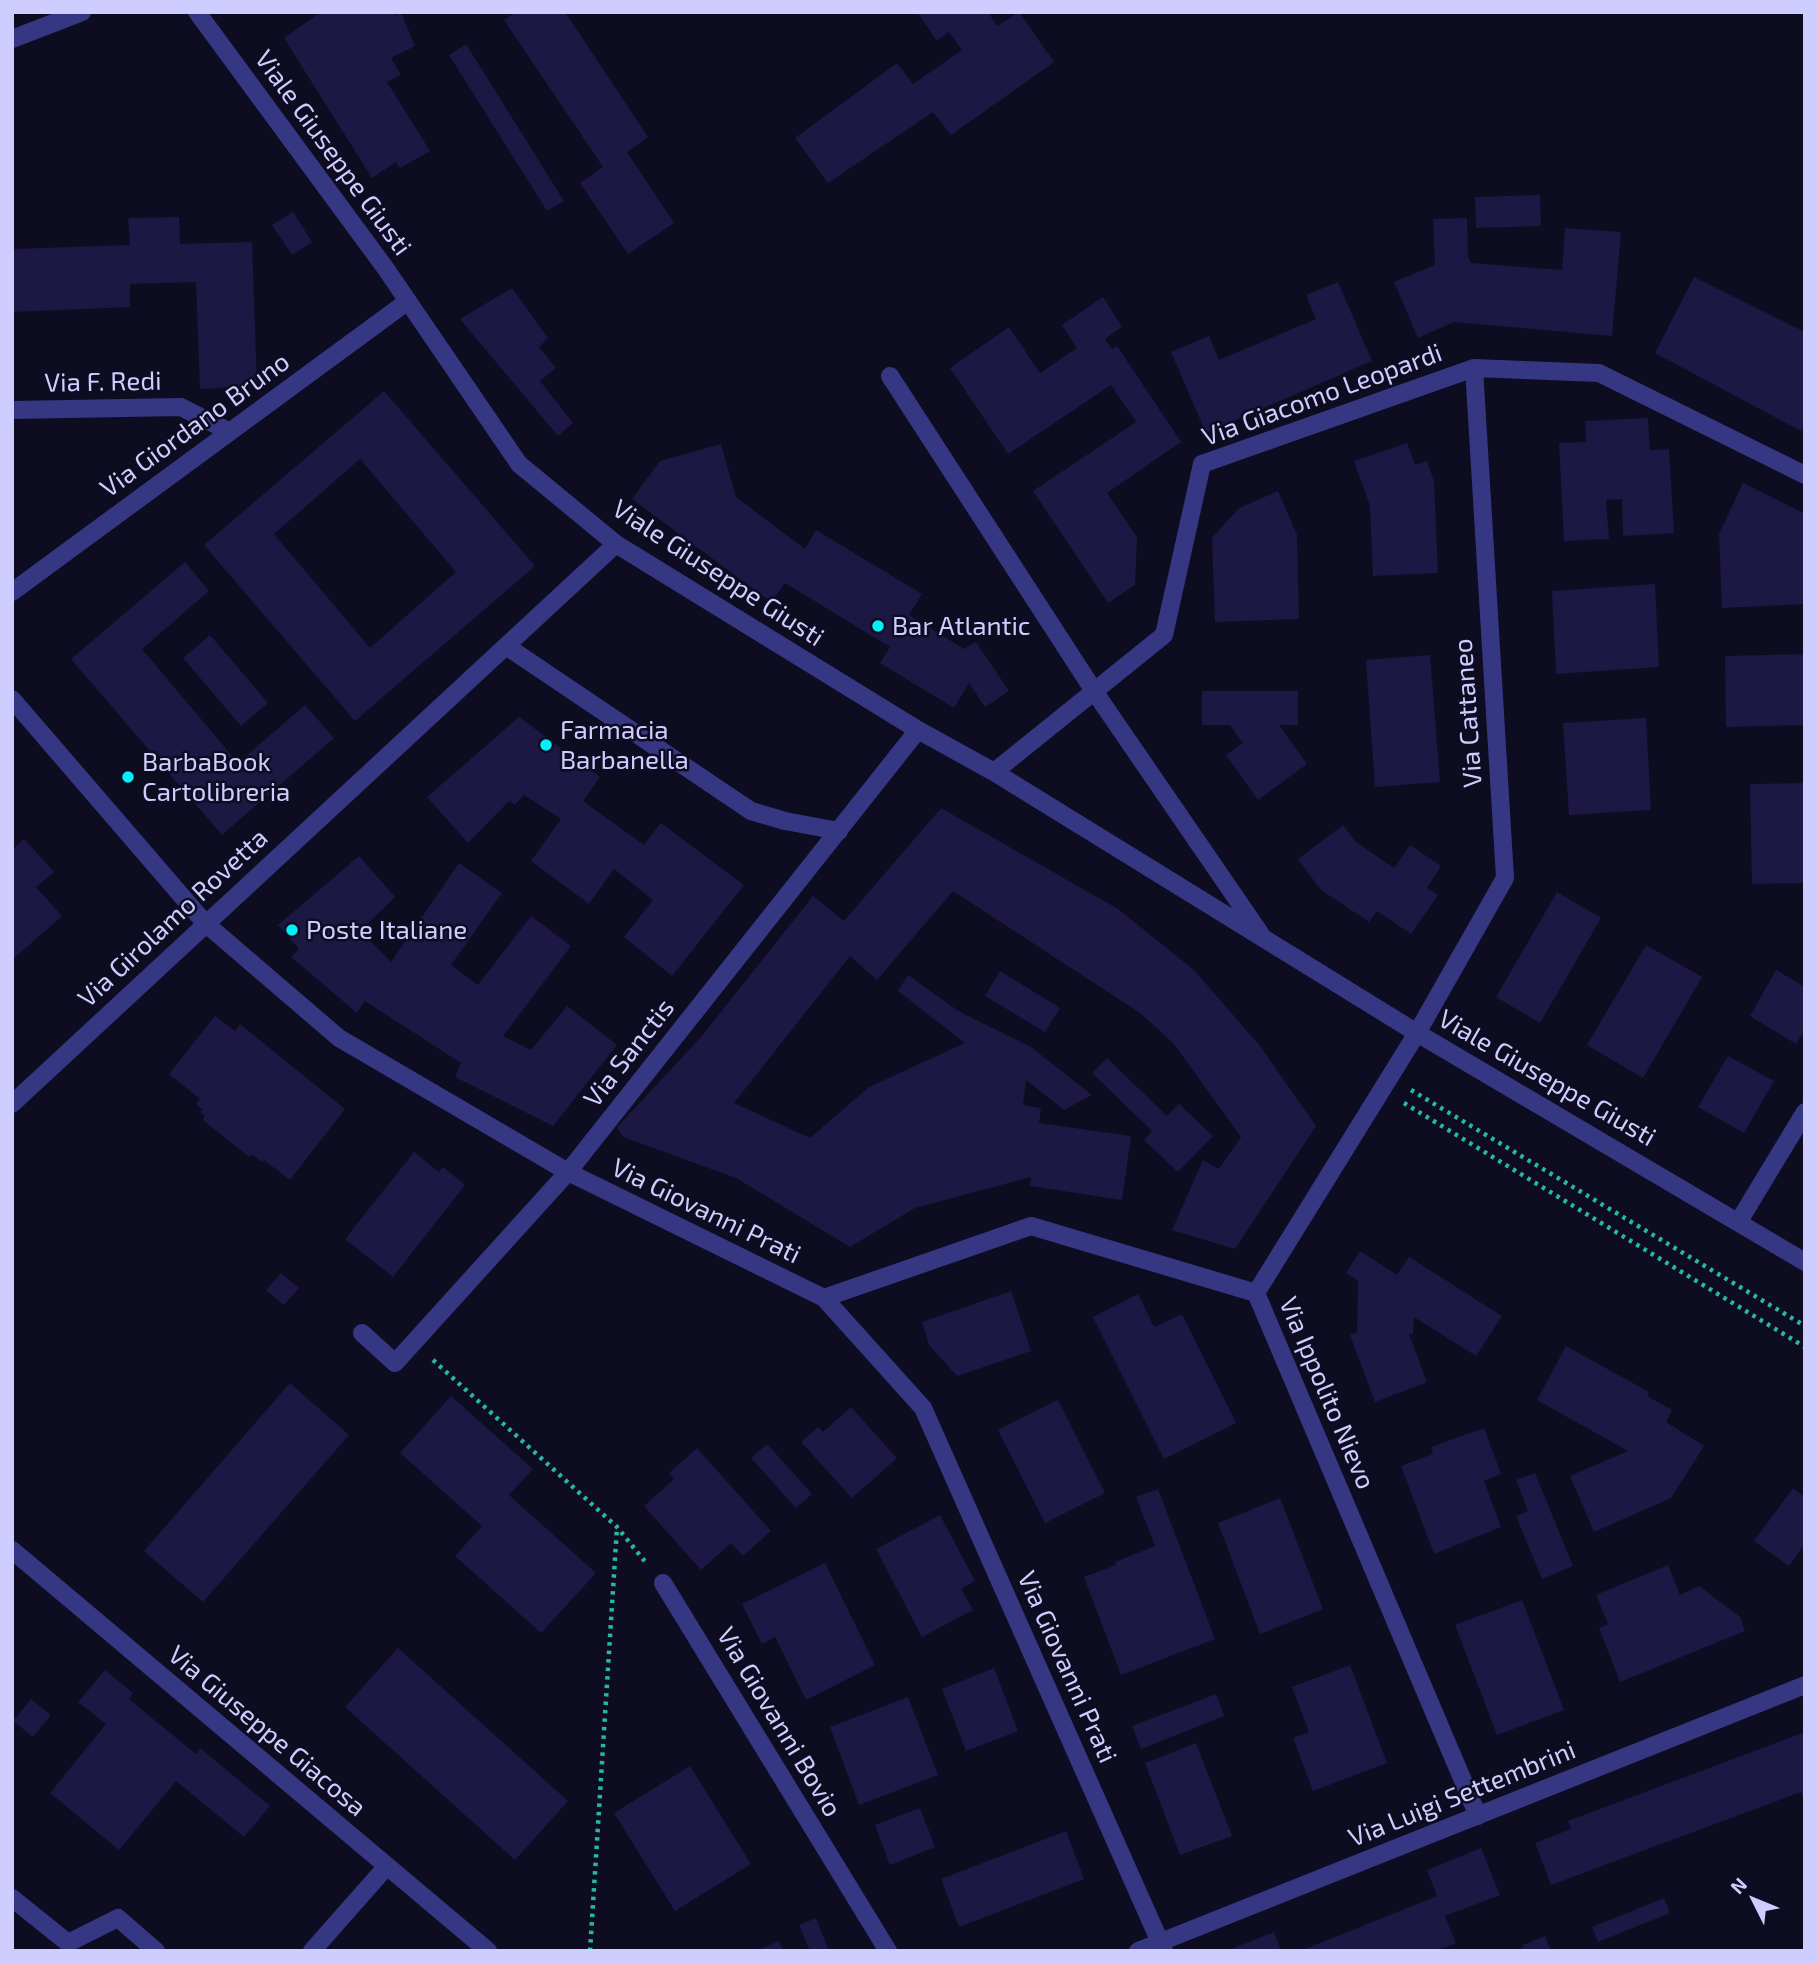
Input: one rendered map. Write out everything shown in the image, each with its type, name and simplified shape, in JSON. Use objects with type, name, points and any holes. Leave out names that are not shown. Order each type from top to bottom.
[{"type":"street","points":[[12,39],[82,12]]},
{"type":"street","name":"Viale Giuseppe Giusti","points":[[202,14],[386,269],[519,464],[616,544],[918,730],[994,772],[1417,1033],[1805,1262]]},
{"type":"street","name":"Via Giordano Bruno","points":[[12,592],[408,302]]},
{"type":"street","name":"Via Giacomo Leopardi","points":[[994,772],[1164,635],[1202,464],[1474,368],[1599,373],[1805,475]]},
{"type":"street","name":"Via Cattaneo","points":[[1256,1293],[1417,1033],[1505,878],[1474,368]]},
{"type":"street","name":"Viale Giuseppe Giusti","points":[[890,376],[1094,691],[1264,938]]},
{"type":"street","name":"Via F. Redi","points":[[12,410],[181,407],[230,432]]},
{"type":"street","name":"Via Girolamo Rovetta","points":[[12,1104],[616,544]]},
{"type":"street","points":[[506,646],[751,811],[785,821],[839,831]]},
{"type":"street","name":"Via Giovanni Prati","points":[[12,699],[205,923],[340,1038],[568,1172],[824,1298],[923,1408],[1163,1947]]},
{"type":"street","name":"Via Sanctis","points":[[362,1333],[395,1363],[568,1172],[918,730]]},
{"type":"street","points":[[1739,1221],[1805,1111]]},
{"type":"street","name":"Via Ippolito Nievo","points":[[824,1298],[1031,1226],[1256,1293],[1478,1816]]},
{"type":"street","name":"Via Giuseppe Giacosa","points":[[12,1550],[488,1951]]},
{"type":"street","name":"Via Giovanni Bovio","points":[[663,1583],[888,1951]]},
{"type":"street","name":"Via Luigi Settembrini","points":[[1138,1951],[1163,1947],[1478,1816],[1805,1685]]},
{"type":"street","points":[[312,1951],[387,1866]]},
{"type":"street","points":[[12,1898],[68,1943],[118,1918],[156,1951]]},
{"type":"path","points":[[1386,1083],[1805,1326]]},
{"type":"path","points":[[1386,1083],[1805,1347]]},
{"type":"path","points":[[414,1342],[617,1527],[663,1583]]},
{"type":"path","points":[[590,1951],[617,1527]]},
{"type":"building","points":[[323,12],[395,12],[396,16],[401,12],[415,46],[391,58],[401,75],[387,82],[430,151],[400,168],[396,162],[372,178],[284,38]]},
{"type":"building","points":[[516,12],[565,12],[648,137],[627,152],[674,223],[628,254],[580,183],[603,167],[504,20]]},
{"type":"building","points":[[917,12],[988,12],[997,26],[1019,12],[1054,62],[951,135],[933,112],[828,183],[795,138],[897,63],[913,84],[962,50],[949,32],[937,41]]},
{"type":"building","points":[[466,44],[564,201],[547,211],[449,55]]},
{"type":"building","points":[[1540,195],[1541,226],[1476,228],[1475,197]]},
{"type":"building","points":[[293,212],[312,242],[292,255],[272,225]]},
{"type":"building","points":[[179,217],[180,244],[252,242],[257,386],[200,389],[196,282],[130,284],[130,307],[12,312],[12,249],[130,245],[128,218]]},
{"type":"building","points":[[1467,218],[1468,257],[1471,263],[1562,270],[1565,228],[1621,232],[1612,336],[1454,322],[1418,338],[1394,282],[1435,265],[1433,219]]},
{"type":"building","points":[[1694,277],[1805,332],[1805,422],[1801,431],[1655,353]]},
{"type":"building","points":[[1338,282],[1372,361],[1206,433],[1171,352],[1209,336],[1219,360],[1316,319],[1306,295]]},
{"type":"building","points":[[512,288],[548,338],[539,347],[556,368],[540,381],[573,423],[558,436],[460,319]]},
{"type":"building","points":[[1103,297],[1122,327],[1105,339],[1112,349],[1117,346],[1181,442],[1107,493],[1137,537],[1135,585],[1108,603],[1033,491],[1136,422],[1111,385],[1008,454],[950,368],[1009,327],[1040,373],[1077,348],[1062,325]]},
{"type":"building","points":[[384,391],[535,566],[355,721],[204,545]],"holes":[[[360,459],[456,572],[370,648],[274,534]]]},
{"type":"building","points":[[1648,418],[1650,450],[1669,449],[1674,533],[1623,536],[1622,499],[1606,500],[1609,539],[1564,541],[1559,443],[1586,442],[1585,421]]},
{"type":"building","points":[[1407,443],[1415,465],[1427,461],[1434,481],[1438,573],[1373,576],[1370,506],[1354,461]]},
{"type":"building","points":[[721,444],[736,497],[805,549],[816,530],[922,594],[909,615],[964,649],[976,642],[1009,691],[985,707],[969,683],[954,708],[880,663],[890,647],[785,583],[771,602],[632,499],[660,461]]},
{"type":"building","points":[[1743,483],[1805,514],[1805,604],[1722,608],[1719,534]]},
{"type":"building","points":[[1278,491],[1297,535],[1299,619],[1215,622],[1212,538],[1239,508]]},
{"type":"building","points":[[185,562],[209,591],[142,649],[238,763],[305,705],[334,738],[222,835],[71,659]]},
{"type":"building","points":[[1655,584],[1659,667],[1556,674],[1552,591]]},
{"type":"building","points":[[210,635],[268,703],[241,726],[183,658]]},
{"type":"building","points":[[1805,654],[1805,725],[1726,727],[1725,656]]},
{"type":"building","points":[[1430,655],[1440,782],[1375,787],[1366,660]]},
{"type":"building","points":[[1202,691],[1298,691],[1298,725],[1279,725],[1307,764],[1258,800],[1226,755],[1243,743],[1230,725],[1202,725]]},
{"type":"building","points":[[519,717],[600,777],[583,801],[644,845],[661,823],[744,885],[672,976],[624,937],[653,900],[614,869],[589,904],[531,861],[561,819],[524,795],[515,805],[509,801],[468,843],[427,797]]},
{"type":"building","points":[[1646,718],[1651,810],[1569,815],[1563,723]]},
{"type":"building","points":[[1805,783],[1805,883],[1752,884],[1750,784]]},
{"type":"building","points":[[941,808],[1118,909],[1194,970],[1260,1046],[1316,1126],[1235,1249],[1172,1230],[1203,1160],[1219,1169],[1241,1137],[1174,1044],[1140,1013],[953,891],[877,980],[850,956],[734,1103],[810,1138],[869,1087],[965,1043],[898,991],[908,975],[960,1012],[1031,1047],[1092,1095],[1064,1110],[1026,1080],[1023,1105],[1041,1108],[1039,1123],[1131,1136],[1122,1200],[1030,1186],[1031,1177],[915,1208],[850,1247],[736,1178],[623,1137],[617,1127],[701,1037],[813,896],[844,921]]},
{"type":"building","points":[[1343,825],[1356,842],[1394,868],[1410,845],[1441,866],[1427,888],[1438,895],[1411,934],[1377,911],[1369,922],[1321,890],[1298,859]]},
{"type":"building","points":[[24,839],[54,872],[36,887],[62,916],[12,960],[12,850]]},
{"type":"building","points":[[359,856],[395,897],[360,931],[391,962],[459,863],[502,893],[451,965],[478,985],[531,916],[571,946],[503,1036],[531,1050],[567,1006],[617,1045],[553,1126],[455,1077],[461,1063],[365,1001],[357,1013],[291,957],[299,949],[278,925]]},
{"type":"building","points":[[1557,892],[1601,918],[1540,1023],[1496,997]]},
{"type":"building","points":[[1646,945],[1702,977],[1643,1078],[1587,1045]]},
{"type":"building","points":[[1776,970],[1805,987],[1805,1029],[1796,1044],[1750,1016]]},
{"type":"building","points":[[1000,971],[1060,1008],[1045,1032],[985,996]]},
{"type":"building","points":[[215,1016],[235,1031],[240,1024],[345,1109],[290,1180],[264,1160],[262,1162],[252,1154],[249,1157],[203,1120],[205,1116],[200,1112],[203,1110],[196,1104],[200,1099],[169,1074]]},
{"type":"building","points":[[1728,1056],[1774,1081],[1744,1133],[1698,1107]]},
{"type":"building","points":[[1107,1058],[1167,1116],[1179,1104],[1213,1136],[1178,1172],[1144,1140],[1152,1131],[1092,1073]]},
{"type":"building","points":[[414,1152],[439,1172],[443,1167],[465,1185],[393,1277],[345,1239]]},
{"type":"building","points":[[1360,1251],[1397,1275],[1409,1257],[1502,1316],[1476,1356],[1414,1317],[1413,1334],[1409,1334],[1427,1382],[1375,1402],[1350,1335],[1357,1332],[1358,1281],[1346,1273]]},
{"type":"building","points":[[281,1273],[299,1288],[284,1305],[266,1290]]},
{"type":"building","points":[[1011,1291],[1031,1351],[957,1376],[929,1345],[922,1322]]},
{"type":"building","points":[[1138,1294],[1154,1327],[1182,1314],[1236,1423],[1164,1459],[1093,1317]]},
{"type":"building","points":[[1566,1346],[1649,1392],[1647,1396],[1672,1410],[1666,1422],[1704,1446],[1671,1498],[1594,1532],[1570,1476],[1628,1451],[1537,1400]]},
{"type":"building","points":[[290,1383],[349,1435],[203,1602],[144,1551]]},
{"type":"building","points":[[451,1396],[533,1469],[509,1495],[596,1573],[541,1633],[455,1556],[482,1526],[400,1453]]},
{"type":"building","points":[[1058,1400],[1105,1493],[1045,1523],[998,1430]]},
{"type":"building","points":[[851,1407],[897,1458],[852,1498],[801,1442],[818,1427],[823,1432]]},
{"type":"building","points":[[1484,1428],[1501,1474],[1484,1481],[1501,1527],[1434,1554],[1401,1466],[1433,1454],[1431,1447]]},
{"type":"building","points":[[767,1444],[812,1494],[796,1508],[751,1458]]},
{"type":"building","points":[[697,1448],[771,1531],[743,1556],[731,1543],[701,1570],[644,1506],[674,1479],[669,1473]]},
{"type":"building","points":[[1535,1473],[1573,1566],[1542,1579],[1516,1516],[1528,1511],[1516,1480]]},
{"type":"building","points":[[1793,1488],[1805,1497],[1805,1544],[1789,1566],[1754,1541]]},
{"type":"building","points":[[1158,1489],[1215,1639],[1121,1675],[1084,1577],[1155,1546],[1136,1497]]},
{"type":"building","points":[[1280,1498],[1323,1609],[1260,1634],[1218,1523]]},
{"type":"building","points":[[940,1515],[975,1581],[961,1589],[973,1610],[922,1637],[876,1549]]},
{"type":"building","points":[[825,1563],[875,1665],[806,1700],[775,1637],[762,1644],[742,1604]]},
{"type":"building","points":[[1668,1565],[1680,1595],[1699,1586],[1740,1617],[1745,1631],[1620,1682],[1599,1628],[1608,1624],[1596,1595]]},
{"type":"building","points":[[1522,1600],[1564,1710],[1497,1735],[1455,1625]]},
{"type":"building","points":[[398,1648],[568,1801],[515,1860],[345,1707]]},
{"type":"building","points":[[1350,1665],[1387,1763],[1313,1791],[1293,1738],[1309,1732],[1292,1687]]},
{"type":"building","points":[[994,1668],[1018,1731],[966,1751],[942,1689]]},
{"type":"building","points":[[105,1670],[133,1693],[129,1699],[147,1714],[196,1754],[200,1748],[270,1806],[244,1837],[176,1781],[119,1850],[50,1793],[106,1724],[78,1702]]},
{"type":"building","points":[[1216,1694],[1224,1716],[1141,1749],[1132,1726]]},
{"type":"building","points":[[908,1697],[938,1775],[859,1805],[830,1727]]},
{"type":"building","points":[[31,1699],[51,1715],[33,1737],[13,1721]]},
{"type":"building","points":[[1805,1732],[1805,1802],[1801,1792],[1551,1885],[1535,1843],[1571,1829],[1568,1821]]},
{"type":"building","points":[[1196,1743],[1232,1836],[1180,1855],[1145,1763]]},
{"type":"building","points":[[690,1766],[751,1864],[675,1911],[614,1813]]},
{"type":"building","points":[[920,1808],[935,1847],[890,1865],[875,1825]]},
{"type":"building","points":[[1066,1831],[1084,1879],[959,1927],[941,1879]]},
{"type":"building","points":[[1481,1848],[1500,1895],[1445,1916],[1456,1943],[1436,1951],[1300,1951],[1437,1896],[1427,1870]]},
{"type":"building","points":[[1664,1898],[1670,1913],[1598,1942],[1592,1927]]},
{"type":"building","points":[[816,1918],[829,1951],[810,1951],[799,1925]]},
{"type":"building","points":[[1274,1932],[1281,1951],[1226,1951]]},
{"type":"building","points":[[1545,1936],[1551,1951],[1514,1951],[1524,1947],[1523,1945]]},
{"type":"building","points":[[779,1941],[783,1951],[756,1951]]},
{"type":"place","name":"Bar Atlantic","points":[[878,626]]},
{"type":"place","name":"Farmacia Barbanella","points":[[546,745]]},
{"type":"place","name":"BarbaBook Cartolibreria","points":[[128,777]]},
{"type":"place","name":"Poste Italiane","points":[[292,930]]}]
